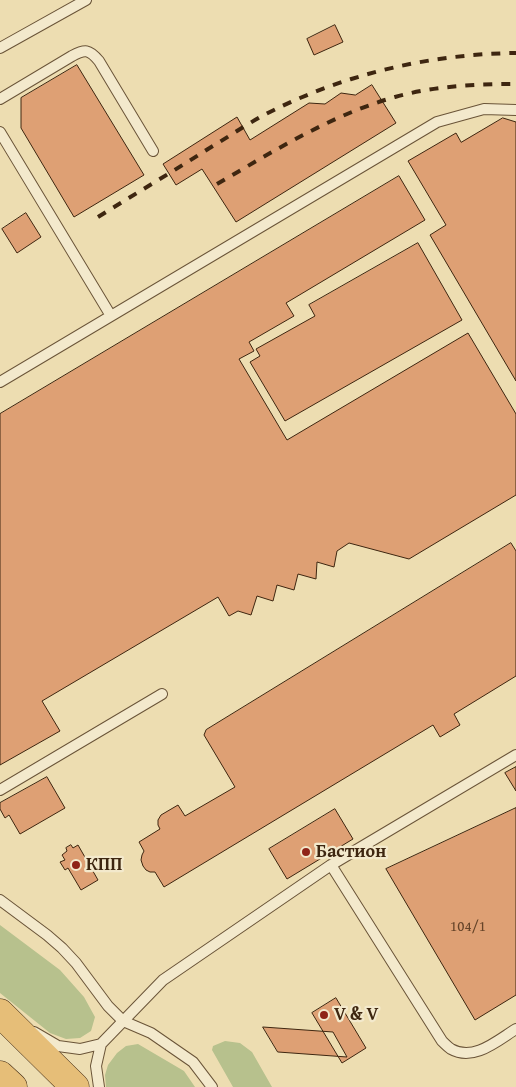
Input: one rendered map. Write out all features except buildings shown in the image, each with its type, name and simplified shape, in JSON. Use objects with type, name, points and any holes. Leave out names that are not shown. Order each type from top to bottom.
[{"type":"main road","points":[[0,1013],[75,1087]]},
{"type":"main road","points":[[0,1075],[13,1087]]},
{"type":"lane","points":[[0,48],[86,0]]},
{"type":"lane","points":[[0,99],[72,56],[82,51],[92,52],[153,151]]},
{"type":"lane","points":[[0,382],[437,122],[484,109],[516,110]]},
{"type":"lane","points":[[0,132],[111,316]]},
{"type":"lane","points":[[0,790],[162,694]]},
{"type":"lane","points":[[99,1087],[96,1066],[101,1044],[163,980],[330,865],[516,755]]},
{"type":"lane","points":[[330,865],[442,1042],[453,1050],[466,1053],[482,1050],[516,1029]]},
{"type":"lane","points":[[0,900],[62,948],[76,963],[108,1006],[123,1021],[150,1033],[193,1062],[212,1087]]},
{"type":"lane","points":[[0,1009],[24,1027],[58,1046],[80,1049],[101,1044]]},
{"type":"green space","points":[[0,925],[60,970],[84,997],[95,1017],[91,1031],[80,1038],[66,1039],[50,1033],[0,993]]},
{"type":"green space","points":[[225,1041],[240,1043],[252,1052],[272,1087],[233,1087],[212,1050],[213,1046]]},
{"type":"green space","points":[[138,1044],[184,1071],[195,1087],[106,1087],[105,1075],[108,1065],[117,1053],[126,1046]]},
{"type":"railway","points":[[98,217],[249,124],[302,97],[361,76],[392,68],[453,57],[516,53]]},
{"type":"railway","points":[[217,184],[303,135],[371,105],[410,93],[440,88],[516,84]]},
{"type":"place","name":"Бастион","points":[[306,852]]},
{"type":"place","name":"КПП","points":[[76,865]]},
{"type":"place","name":"V & V","points":[[324,1015]]}]
